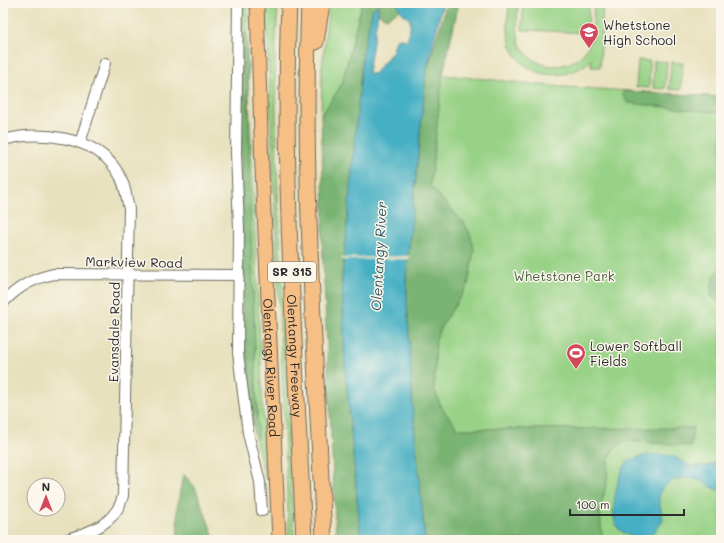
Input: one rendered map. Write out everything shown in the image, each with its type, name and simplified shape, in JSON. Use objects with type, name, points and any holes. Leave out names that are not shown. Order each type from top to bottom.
[{"type":"highway","name":"Olentangy Freeway","points":[[289,3],[286,69],[287,145],[304,540]]},
{"type":"highway","name":"Olentangy Freeway","points":[[309,3],[307,145],[324,540]]},
{"type":"highway","points":[[307,145],[314,60],[322,3]]},
{"type":"main road","name":"Olentangy River Road","points":[[257,3],[260,130],[279,540]]},
{"type":"street","name":"Olentangy River Road","points":[[238,3],[236,153],[239,275],[238,353],[248,433],[260,482],[262,511]]},
{"type":"street","points":[[80,143],[105,63]]},
{"type":"street","name":"Evansdale Road","points":[[3,140],[33,137],[60,138],[91,147],[109,161],[117,170],[123,183],[129,209],[124,488],[118,510],[95,535],[64,540]]},
{"type":"street","name":"Markview Road","points":[[3,303],[18,289],[42,276],[62,274],[239,275]]},
{"type":"green space","points":[[242,3],[248,3],[247,35],[244,32],[242,34]]},
{"type":"green space","points":[[266,3],[278,3],[275,58],[277,171],[294,540],[289,540]]},
{"type":"green space","points":[[329,3],[362,3],[342,84],[321,116],[322,68]]},
{"type":"green space","points":[[362,3],[397,3],[400,10],[386,18],[378,13],[378,5],[363,51],[342,280],[345,367],[361,540],[336,540],[322,239],[324,211],[321,116],[342,84]]},
{"type":"green space","points":[[447,3],[459,3],[443,73],[430,186],[465,224],[471,236],[474,250],[468,285],[441,327],[436,339],[434,388],[441,407],[458,429],[693,428],[691,446],[626,441],[614,448],[608,460],[607,481],[600,511],[602,537],[606,540],[425,540],[413,413],[406,277],[426,73]]},
{"type":"green space","points":[[509,3],[518,3],[518,36],[521,46],[527,55],[546,65],[556,66],[567,64],[576,60],[584,53],[590,43],[593,28],[594,3],[603,3],[600,67],[591,67],[591,60],[581,67],[559,75],[536,71],[526,66],[517,57],[509,41]]},
{"type":"green space","points":[[523,3],[589,3],[588,33],[522,30]]},
{"type":"green space","points":[[244,32],[247,35],[250,202],[258,439],[254,435],[239,275],[242,34]]},
{"type":"green space","points":[[247,50],[266,480],[254,435],[258,439],[250,202]]},
{"type":"green space","points":[[638,60],[650,61],[649,88],[636,87]]},
{"type":"green space","points":[[654,61],[667,62],[665,89],[653,88]]},
{"type":"green space","points":[[671,62],[683,63],[681,90],[669,89]]},
{"type":"green space","name":"Whetstone Park","points":[[426,73],[552,86],[721,97],[721,540],[425,540]]},
{"type":"green space","points":[[623,91],[721,97],[721,113],[628,103],[623,96]]},
{"type":"green space","points":[[721,268],[721,303],[718,303],[711,296],[715,274]]},
{"type":"green space","points":[[183,474],[195,487],[215,540],[178,540],[177,507]]},
{"type":"water","name":"Olentangy River","points":[[397,3],[443,3],[426,73],[406,277],[413,413],[425,540],[361,540],[345,367],[342,280],[363,51],[373,8],[378,5],[368,73],[374,74],[392,52],[397,38],[407,40],[410,21],[400,10]]},
{"type":"water","points":[[656,454],[673,456],[690,466],[708,466],[721,459],[721,491],[695,479],[689,478],[675,480],[664,487],[660,492],[659,501],[663,520],[658,528],[651,534],[642,537],[629,535],[618,528],[614,519],[614,503],[620,475],[627,463],[633,459]]},
{"type":"pier","points":[[410,256],[409,259],[342,260],[342,258]]},
{"type":"place","name":"Whetstone High School","points":[[589,49]]},
{"type":"place","name":"Lower Softball Fields","points":[[576,370]]}]
